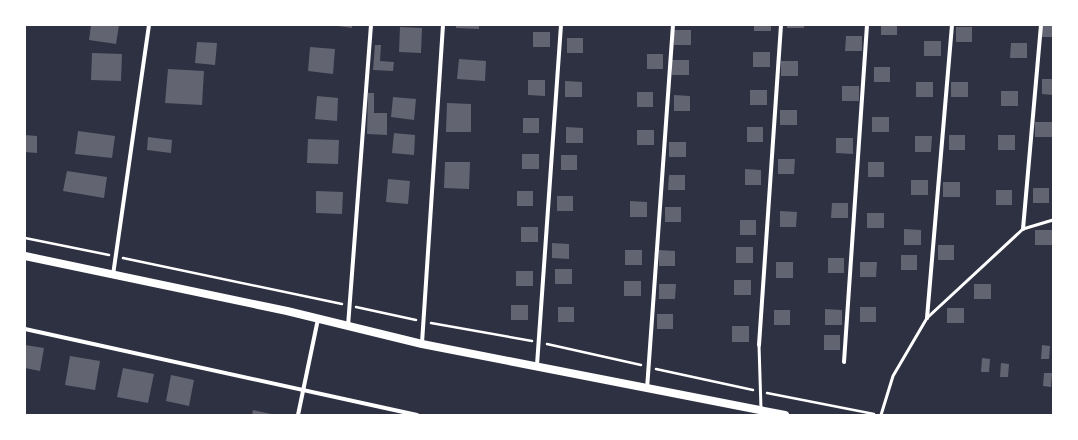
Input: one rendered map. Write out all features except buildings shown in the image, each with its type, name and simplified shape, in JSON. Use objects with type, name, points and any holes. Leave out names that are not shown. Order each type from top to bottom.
[{"type":"main road","points":[[25,256],[287,311],[422,344],[537,365],[761,413],[785,415]]},
{"type":"street","points":[[113,275],[149,25]]},
{"type":"street","points":[[348,327],[351,306],[371,25]]},
{"type":"street","points":[[422,344],[443,25]]},
{"type":"street","points":[[537,365],[561,25]]},
{"type":"street","points":[[647,389],[673,25]]},
{"type":"street","points":[[759,345],[781,25]]},
{"type":"street","points":[[844,362],[867,25]]},
{"type":"street","points":[[927,318],[952,25]]},
{"type":"street","points":[[1024,229],[1041,25]]},
{"type":"street","points":[[298,415],[318,319]]},
{"type":"street","points":[[25,329],[417,415]]},
{"type":"lane","points":[[880,415],[892,376],[927,318],[1024,229],[1053,220]]},
{"type":"lane","points":[[759,345],[762,392],[761,413]]},
{"type":"path","points":[[25,238],[423,322],[539,342],[762,392],[880,415]]}]
